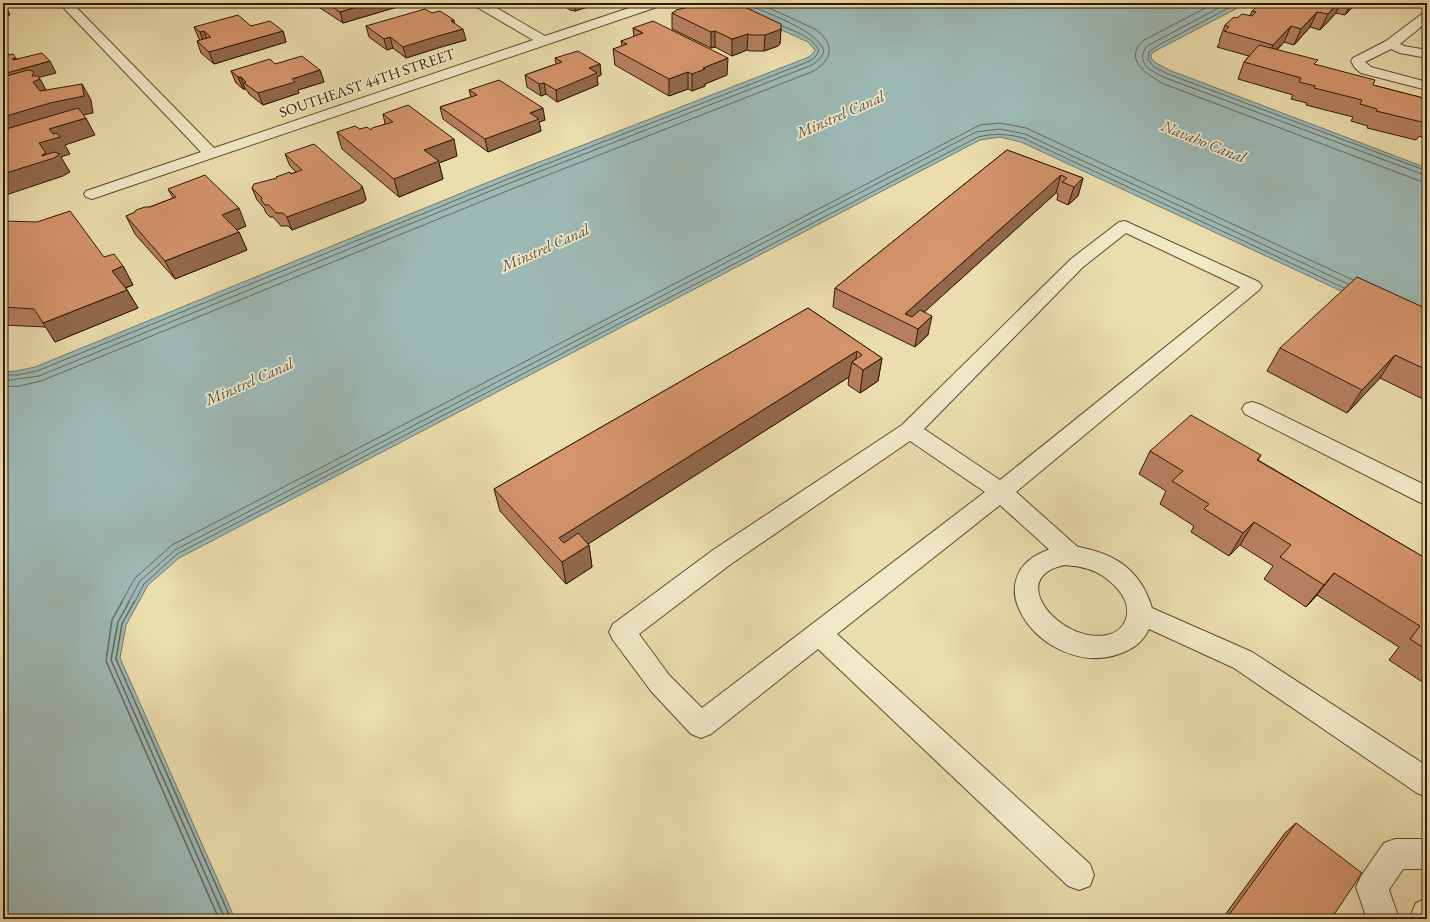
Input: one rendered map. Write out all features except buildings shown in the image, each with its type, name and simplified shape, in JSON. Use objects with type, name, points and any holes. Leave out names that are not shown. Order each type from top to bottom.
[{"type":"street","points":[[65,3],[211,153]]},
{"type":"street","points":[[479,3],[544,41]]},
{"type":"street","name":"SOUTHEAST 44TH STREET","points":[[92,194],[653,4]]},
{"type":"street","points":[[1427,16],[1391,44],[1358,61],[1366,70],[1427,86]]},
{"type":"street","points":[[1391,44],[1400,49],[1427,54]]},
{"type":"street","points":[[1125,226],[1253,286],[1216,314],[1001,492],[701,725],[660,683],[622,632],[722,557],[910,430],[1077,263],[1125,226]]},
{"type":"street","points":[[1252,409],[1427,496]]},
{"type":"street","points":[[910,430],[1001,492],[1072,556]]},
{"type":"street","points":[[1065,555],[1072,556],[1083,557],[1100,562],[1117,572],[1129,584],[1138,599],[1140,614],[1136,628],[1127,640],[1112,646],[1092,648],[1072,643],[1054,634],[1039,621],[1030,606],[1026,590],[1029,577],[1037,566],[1050,559],[1065,555]]},
{"type":"street","points":[[1140,614],[1243,660],[1427,783]]},
{"type":"street","points":[[819,634],[1079,875]]},
{"type":"street","points":[[1383,919],[1372,887],[1395,854],[1427,854]]},
{"type":"street","points":[[1425,919],[1427,914]]},
{"type":"water","points":[[722,3],[1247,3],[1152,53],[1151,58],[1156,63],[1169,70],[1427,168],[1427,331],[1021,142],[1000,137],[980,140],[179,558],[148,585],[126,625],[120,658],[235,919],[3,919],[3,372],[35,367],[501,177],[809,57],[815,50],[808,42]]},
{"type":"water label","name":"Minstrel Canal","points":[[840,114]]},
{"type":"water label","name":"Navaho Canal","points":[[1204,141]]},
{"type":"water label","name":"Minstrel Canal","points":[[545,247]]},
{"type":"water label","name":"Minstrel Canal","points":[[249,381]]}]
